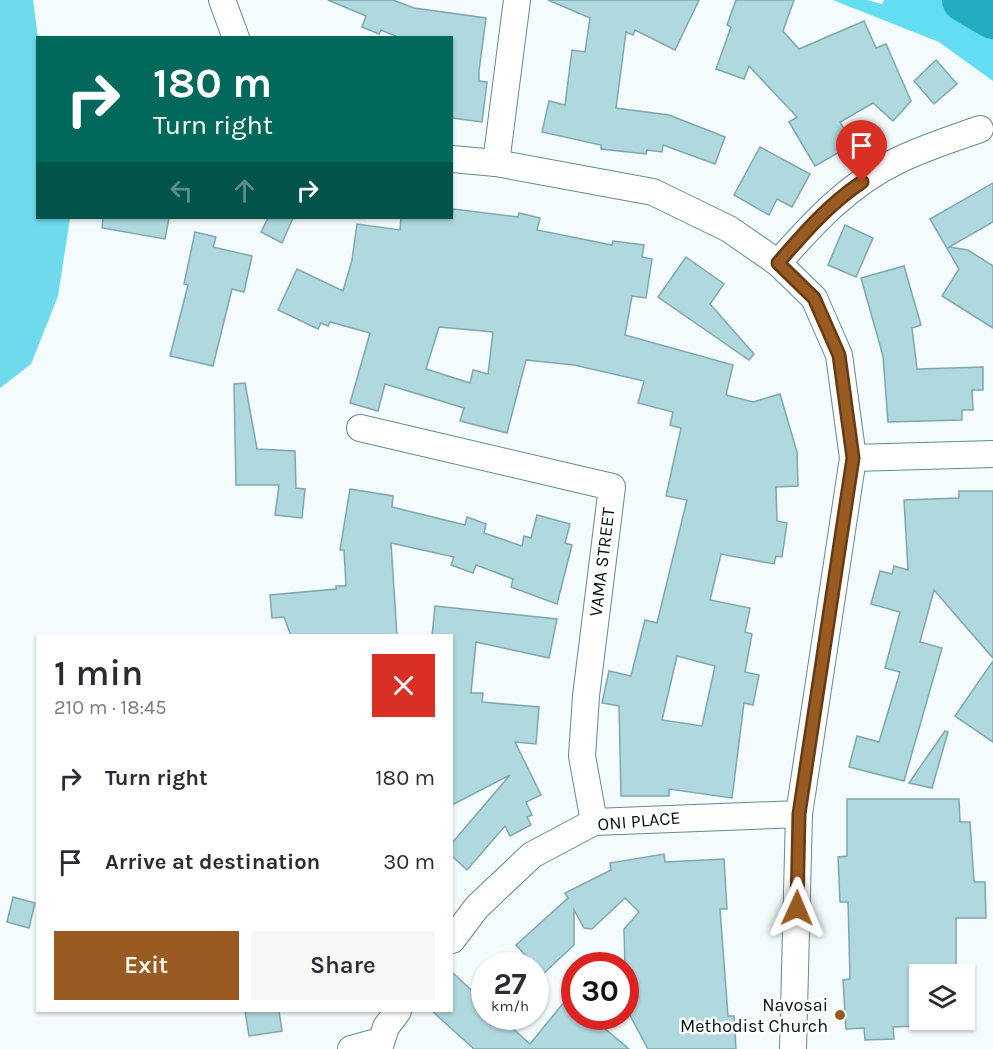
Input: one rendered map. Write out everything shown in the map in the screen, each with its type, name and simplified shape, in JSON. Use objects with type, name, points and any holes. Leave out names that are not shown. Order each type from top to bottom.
[{"type":"street","points":[[222,0],[235,36]]},
{"type":"street","points":[[496,163],[518,0]]},
{"type":"street","points":[[778,263],[808,229],[845,193],[897,161],[980,129]]},
{"type":"street","points":[[453,159],[496,163],[653,192],[729,229],[778,263],[814,298],[839,355],[853,458],[799,814],[793,1049]]},
{"type":"street","name":"VAMA STREET","points":[[360,428],[612,487],[586,696],[582,756],[594,822]]},
{"type":"street","points":[[853,458],[993,454]]},
{"type":"street","name":"ONI PLACE","points":[[453,936],[459,914],[532,855],[594,822],[799,814]]},
{"type":"street","points":[[351,1049],[379,1045],[386,1027],[397,1012]]},
{"type":"shaded area","points":[[0,0],[33,0],[38,36],[36,36],[36,219],[70,219],[58,296],[31,364],[0,388]]},
{"type":"shaded area","points":[[833,0],[867,0],[882,4],[884,0],[993,0],[993,81],[939,42]]},
{"type":"building","points":[[328,0],[393,0],[414,8],[486,18],[479,71],[479,81],[487,82],[482,122],[453,118],[453,36],[395,36],[381,30],[379,34],[362,27],[366,16]]},
{"type":"building","points":[[548,0],[699,0],[675,50],[635,30],[633,35],[626,32],[616,108],[669,115],[725,137],[715,164],[663,145],[662,152],[647,150],[646,154],[601,149],[601,145],[542,132],[549,101],[565,105],[572,50],[585,52],[590,18]]},
{"type":"building","points":[[736,0],[794,0],[783,31],[799,49],[864,21],[876,48],[886,44],[911,101],[893,121],[873,103],[840,122],[850,139],[840,145],[843,150],[815,166],[789,122],[797,117],[749,66],[744,79],[716,69],[731,27],[727,25]]},
{"type":"building","points":[[936,60],[957,84],[934,104],[914,81]]},
{"type":"building","points":[[760,147],[810,174],[792,207],[777,199],[769,215],[734,195]]},
{"type":"building","points":[[993,183],[993,222],[949,247],[968,250],[993,266],[993,328],[942,296],[959,269],[930,219]]},
{"type":"building","points":[[453,209],[518,217],[519,213],[540,218],[537,230],[612,245],[613,241],[644,245],[642,257],[652,259],[646,298],[632,296],[625,335],[733,365],[726,395],[753,402],[780,394],[797,452],[798,486],[776,487],[777,521],[787,523],[782,557],[776,556],[774,564],[721,554],[710,600],[750,608],[745,632],[752,634],[745,672],[759,675],[753,705],[744,703],[732,798],[669,789],[669,796],[621,796],[619,706],[602,703],[609,671],[631,676],[645,620],[657,623],[687,500],[666,496],[681,428],[670,425],[673,412],[638,403],[644,381],[574,365],[526,360],[507,433],[460,421],[464,408],[385,384],[378,411],[350,403],[370,333],[330,322],[328,326],[321,323],[318,329],[278,310],[297,269],[343,291],[352,260],[357,224],[400,230],[401,219],[453,219]],"holes":[[[439,327],[493,332],[488,374],[473,370],[470,383],[426,369]],[[677,656],[715,666],[702,726],[662,720]]]},
{"type":"building","points":[[103,219],[169,219],[165,239],[102,228]]},
{"type":"building","points":[[268,219],[293,219],[282,243],[261,232]]},
{"type":"building","points":[[845,225],[873,238],[856,277],[828,265]]},
{"type":"building","points":[[195,232],[216,237],[213,247],[252,256],[244,292],[232,289],[213,366],[170,356],[188,285],[184,284]]},
{"type":"building","points":[[686,257],[724,284],[710,304],[754,354],[749,360],[658,297]]},
{"type":"building","points":[[904,266],[921,325],[912,328],[917,369],[983,367],[983,390],[972,390],[973,410],[962,410],[962,420],[888,422],[883,356],[861,278]]},
{"type":"building","points":[[245,383],[257,449],[295,451],[296,488],[305,489],[302,518],[275,515],[279,485],[236,485],[234,384]]},
{"type":"building","points":[[350,489],[393,496],[392,507],[465,525],[467,517],[486,524],[484,533],[522,546],[524,536],[531,538],[537,515],[570,524],[565,543],[572,545],[557,604],[511,587],[513,579],[476,565],[473,573],[451,565],[454,557],[391,543],[397,634],[290,634],[284,617],[272,618],[270,595],[336,589],[336,586],[346,586],[344,550],[340,550]]},
{"type":"building","points":[[959,491],[993,491],[993,658],[934,590],[920,642],[942,648],[904,781],[849,767],[857,736],[879,742],[900,672],[885,668],[900,612],[871,604],[880,571],[892,574],[894,566],[908,570],[904,500],[959,498]]},
{"type":"building","points":[[435,606],[557,619],[549,658],[476,642],[471,693],[483,693],[482,702],[539,707],[536,744],[515,742],[541,795],[526,802],[532,815],[527,817],[531,825],[510,836],[505,826],[467,870],[453,857],[453,842],[510,775],[453,804],[453,634],[432,634]]},
{"type":"building","points":[[993,661],[993,742],[955,716]]},
{"type":"building","points":[[945,731],[948,732],[932,788],[909,783]]},
{"type":"building","points":[[847,799],[959,799],[960,822],[970,822],[974,882],[985,882],[986,918],[956,918],[956,964],[909,964],[909,1026],[893,1027],[894,1039],[865,1040],[864,1028],[846,1029],[843,980],[850,979],[848,902],[840,902],[838,857],[847,856]]},
{"type":"building","points":[[664,854],[665,862],[724,859],[727,909],[720,909],[728,1016],[734,1016],[736,1049],[648,1049],[638,1030],[639,952],[625,952],[624,929],[639,912],[625,898],[592,929],[584,928],[574,910],[574,945],[567,952],[561,952],[561,957],[549,968],[549,952],[523,952],[516,945],[568,898],[565,893],[611,870],[610,863]]},
{"type":"building","points":[[13,897],[35,903],[29,928],[7,922]]},
{"type":"building","points":[[453,973],[471,990],[471,1030],[514,1030],[530,1044],[541,1030],[549,1030],[549,1021],[561,1006],[561,1030],[606,1030],[629,1049],[474,1049],[433,1012],[453,1012]]},
{"type":"building","points":[[245,1012],[279,1012],[282,1031],[249,1036]]},
{"type":"waterway","points":[[964,0],[993,17]]},
{"type":"place","name":"Navosai Methodist Church","points":[[840,1015]]},
{"type":"route","points":[[797,908],[799,814],[853,458],[839,355],[814,298],[778,263],[808,229],[845,193],[862,182]]}]
